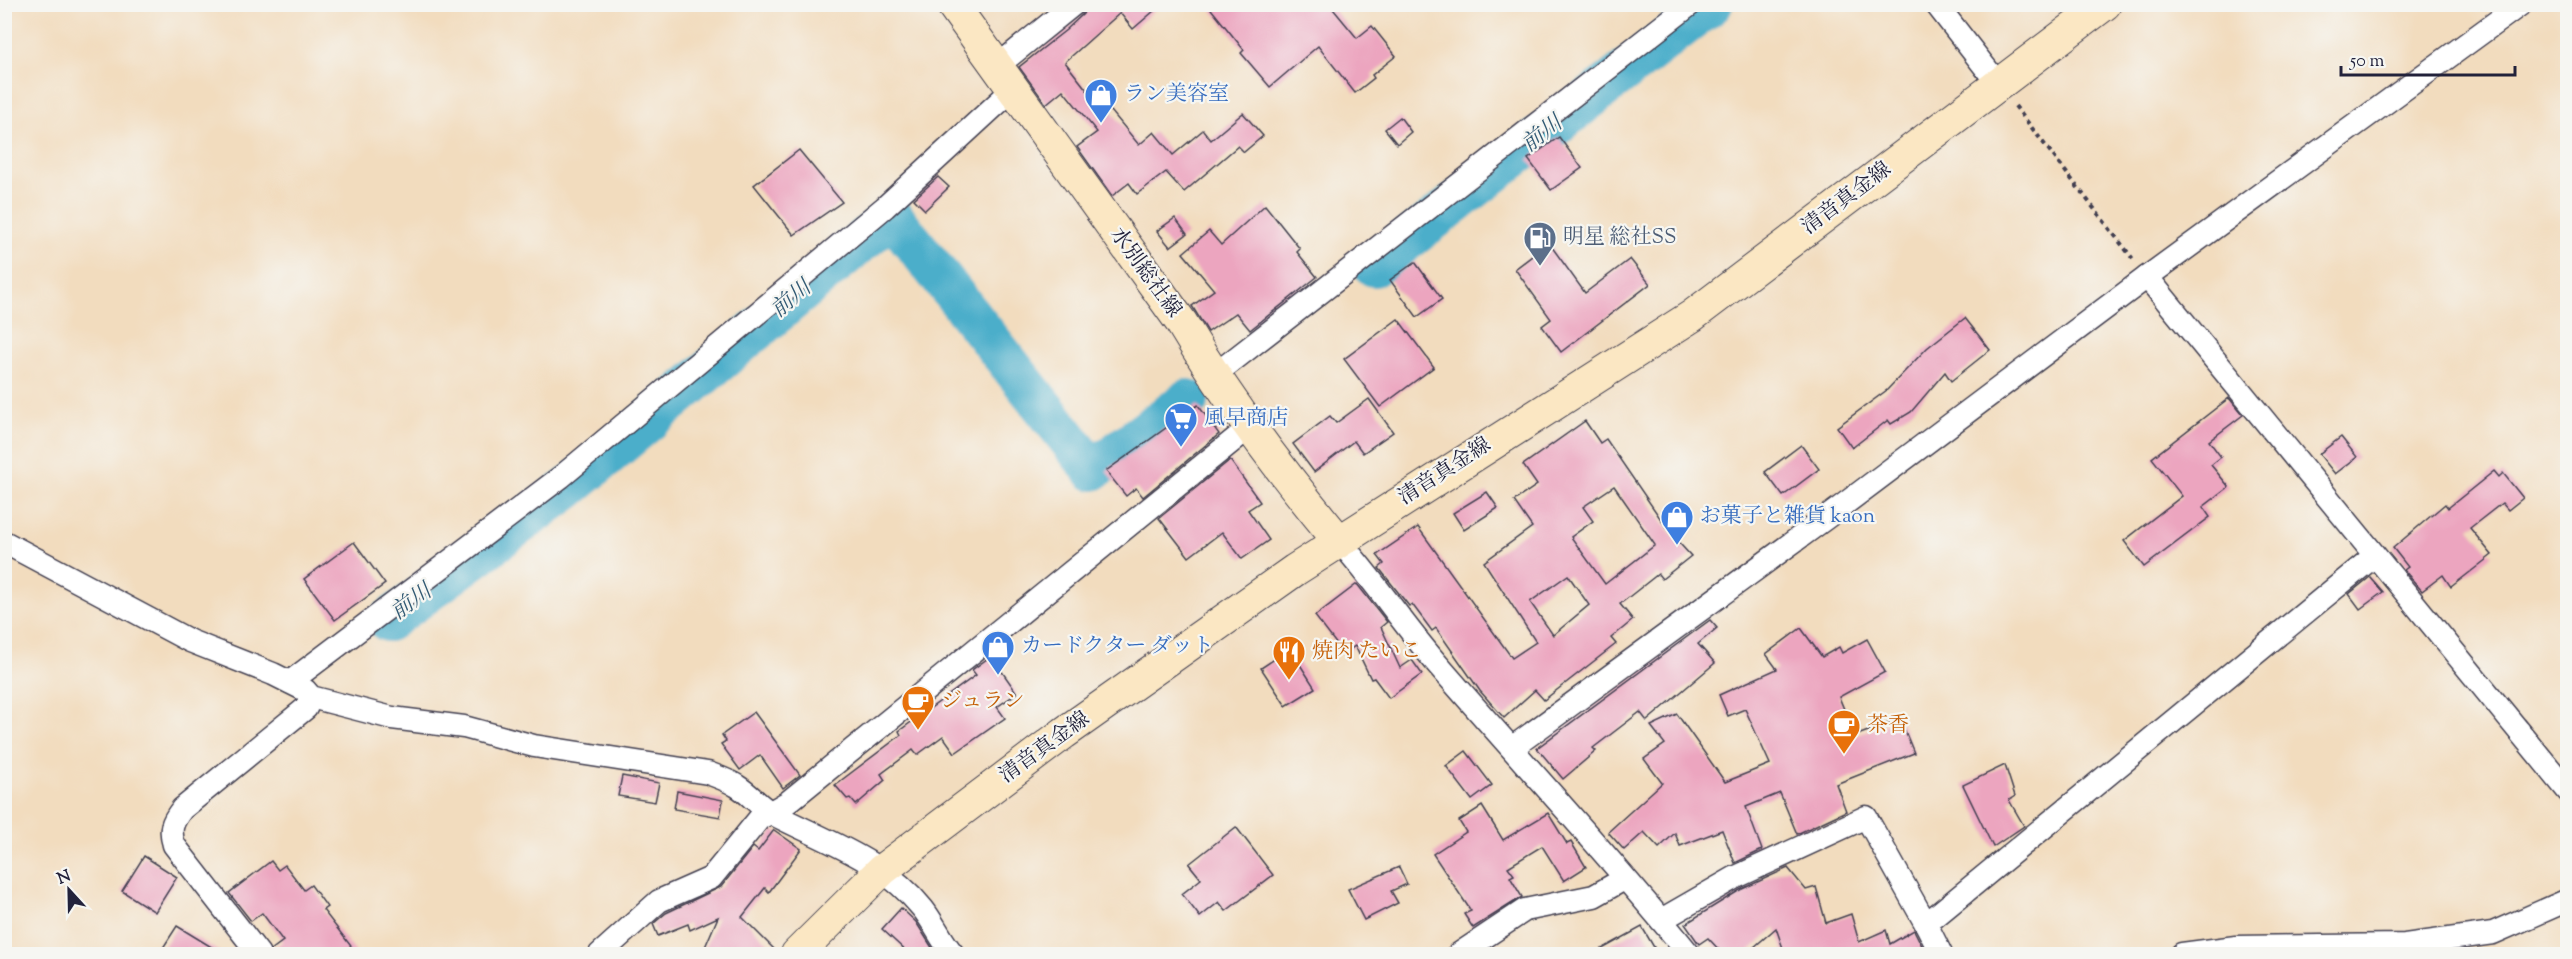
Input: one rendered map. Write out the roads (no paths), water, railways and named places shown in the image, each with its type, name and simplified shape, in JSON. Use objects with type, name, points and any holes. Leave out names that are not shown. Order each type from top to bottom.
[{"type":"main road","name":"水別総社線","points":[[952,4],[1181,322],[1214,376],[1299,493],[1340,541]]},
{"type":"main road","name":"清音真金線","points":[[797,954],[882,870],[1064,733],[1340,541],[1692,316],[2105,4]]},
{"type":"street","points":[[290,682],[561,477],[885,207],[1074,4]]},
{"type":"street","points":[[1214,376],[1691,4]]},
{"type":"street","points":[[1936,4],[1999,85]]},
{"type":"street","points":[[1513,747],[1826,518],[2146,276],[2521,4]]},
{"type":"street","points":[[2146,276],[2373,557],[2568,791]]},
{"type":"street","points":[[600,954],[659,901],[711,878],[753,825],[788,802],[1251,426]]},
{"type":"street","points":[[1340,541],[1378,585],[1437,664],[1513,747],[1689,954]]},
{"type":"street","points":[[4,542],[190,641],[290,682],[305,690],[311,697],[392,718],[464,727],[534,746],[708,773],[738,786],[771,813],[862,856],[882,870],[924,910],[939,938],[953,954]]},
{"type":"street","points":[[1926,924],[2373,557]]},
{"type":"street","points":[[260,954],[174,845],[170,832],[173,819],[182,809],[306,708],[311,697]]},
{"type":"street","points":[[1661,920],[1734,878],[1866,817],[1941,954]]},
{"type":"street","points":[[1459,954],[1525,910],[1594,896],[1624,879]]},
{"type":"street","points":[[2182,954],[2236,947],[2405,945],[2493,933],[2568,900]]},
{"type":"waterway","name":"前川","points":[[1374,266],[1712,4]]},
{"type":"waterway","name":"前川","points":[[388,621],[569,488],[892,216],[1093,470],[1188,400]]},
{"type":"place","name":"ラン美容室","points":[[1101,124]]},
{"type":"place","name":"明星 総社SS","points":[[1540,267]]},
{"type":"place","name":"風早商店","points":[[1181,448]]},
{"type":"place","name":"お菓子と雑貨 kaon","points":[[1677,546]]},
{"type":"place","name":"カードクター ダット","points":[[998,676]]},
{"type":"place","name":"焼肉 たいこ","points":[[1289,681]]},
{"type":"place","name":"ジュラン","points":[[918,731]]},
{"type":"place","name":"茶香","points":[[1844,755]]}]
